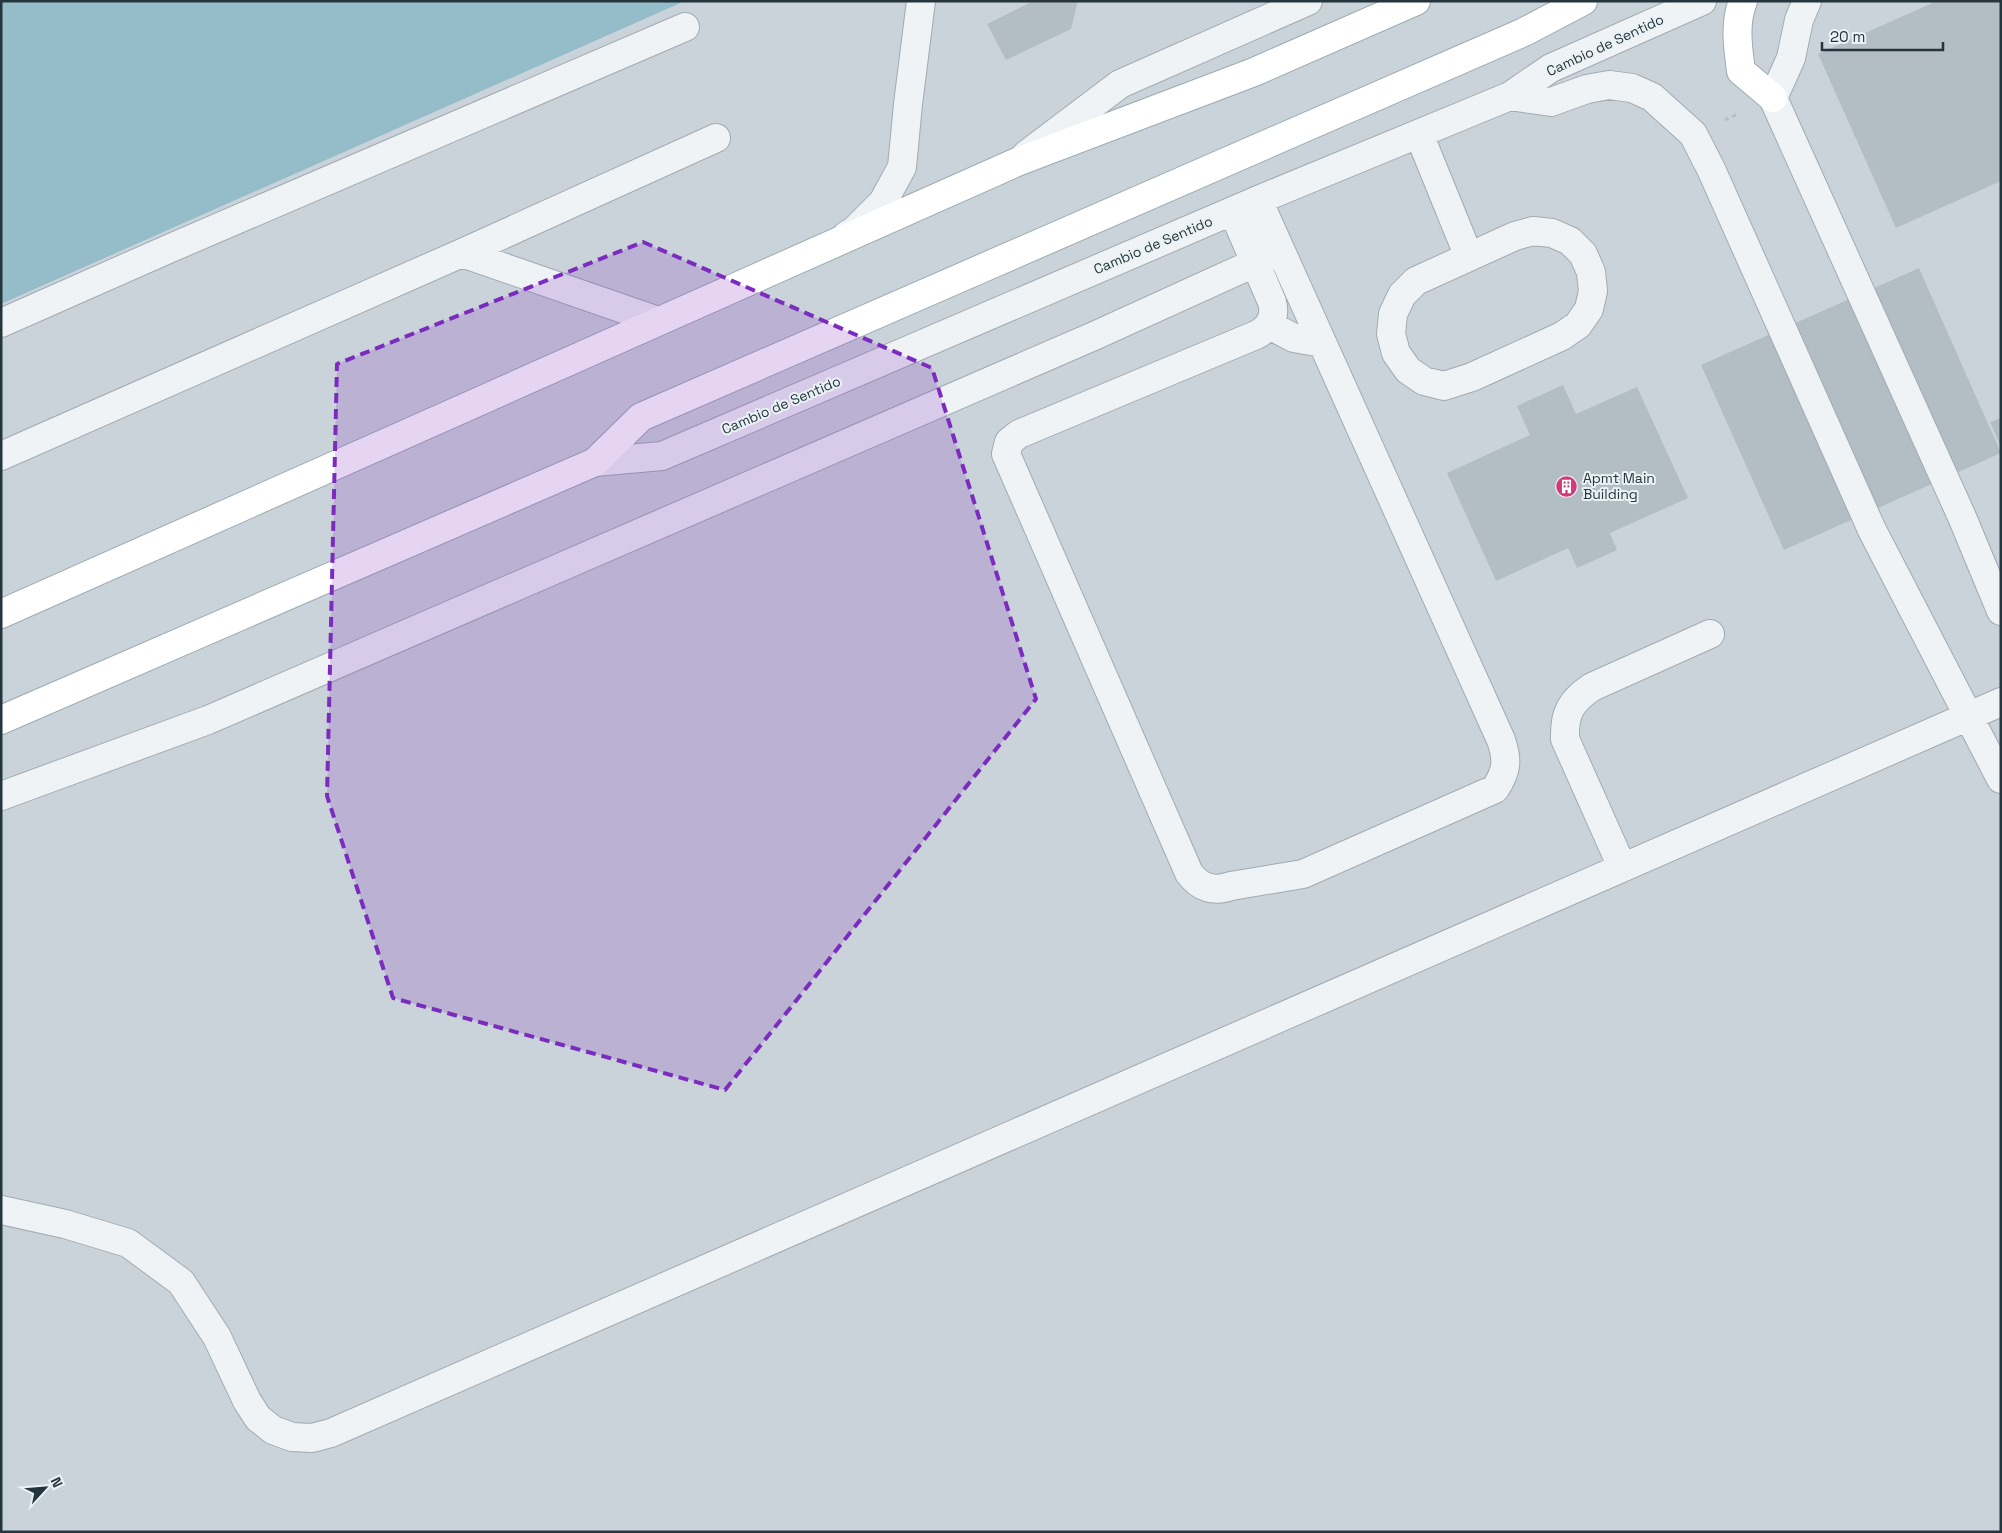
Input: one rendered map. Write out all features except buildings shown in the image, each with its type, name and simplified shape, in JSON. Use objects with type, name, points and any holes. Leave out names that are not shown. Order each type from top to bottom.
[{"type":"main road","points":[[1,614],[1017,162],[1254,72],[1416,1]]},
{"type":"main road","points":[[1,720],[595,462],[640,417],[1524,32],[1583,1]]},
{"type":"main road","points":[[1743,1],[1740,8],[1737,37],[1741,71],[1773,98]]},
{"type":"street","points":[[819,250],[854,231],[883,202],[902,167],[921,1]]},
{"type":"street","points":[[1017,162],[1120,84],[1308,1]]},
{"type":"street","name":"Cambio de Sentido","points":[[595,462],[662,456],[1258,200],[1510,96],[1550,68],[1702,1]]},
{"type":"street","points":[[1807,1],[1799,20],[1791,58],[1773,98],[1958,508],[2001,611]]},
{"type":"street","points":[[1,323],[684,27]]},
{"type":"street","points":[[1510,96],[1551,102],[1587,89],[1609,85],[1632,88],[1652,97],[1693,134],[1711,169],[1872,530],[2001,779]]},
{"type":"street","points":[[1419,134],[1469,257]]},
{"type":"street","points":[[1,456],[462,253],[716,138]]},
{"type":"street","points":[[1233,211],[1272,302],[1274,310],[1270,325],[1256,335],[1019,434],[1013,438],[1006,448],[1007,461],[1190,873],[1203,886],[1212,889],[1222,889],[1303,874],[1495,788],[1502,778],[1506,766],[1506,752],[1501,740],[1258,200]]},
{"type":"street","points":[[1533,231],[1552,233],[1570,241],[1583,254],[1591,272],[1592,281],[1593,291],[1589,309],[1578,325],[1562,336],[1472,377],[1444,386],[1424,381],[1408,370],[1396,353],[1391,334],[1393,314],[1402,295],[1416,281],[1469,257],[1515,236],[1533,231]]},
{"type":"street","points":[[1,796],[208,720],[1085,340],[1280,252]]},
{"type":"street","points":[[462,253],[658,322]]},
{"type":"street","points":[[1270,325],[1294,338],[1322,343]]},
{"type":"street","points":[[1622,868],[1565,739],[1564,723],[1570,708],[1579,695],[1592,687],[1710,634]]},
{"type":"street","points":[[1,1210],[65,1224],[128,1243],[180,1282],[217,1337],[247,1401],[258,1418],[274,1430],[292,1437],[312,1438],[349,1424],[2001,702]]},
{"type":"path","points":[[1693,134],[1773,98]]},
{"type":"highlighted area","points":[[643,242],[932,368],[1036,699],[725,1090],[393,998],[327,796],[337,364]]},
{"type":"shaded area","points":[[685,1],[2001,1],[2001,1532],[1,1532],[1,304]]},
{"type":"water","points":[[1,1],[685,1],[1,304]]},
{"type":"place","name":"Apmt Main Building","points":[[1567,486]]}]
